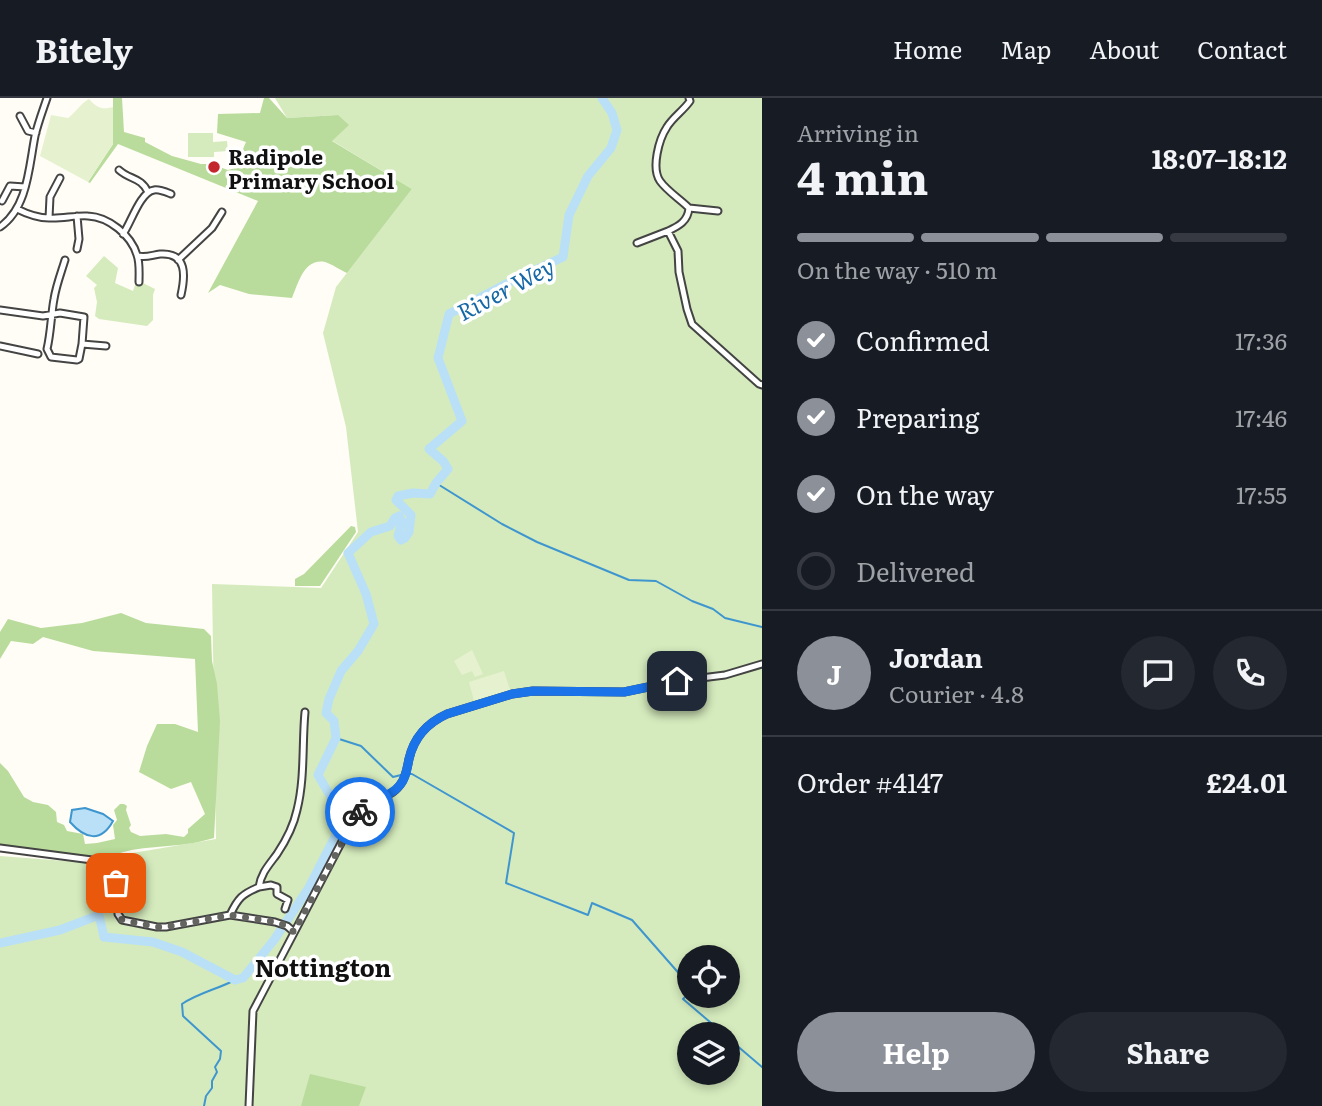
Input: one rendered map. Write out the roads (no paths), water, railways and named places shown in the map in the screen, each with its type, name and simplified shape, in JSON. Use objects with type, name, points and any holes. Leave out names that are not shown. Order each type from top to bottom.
[{"type":"street","points":[[0,227],[17,209],[47,98]]},
{"type":"street","points":[[689,98],[690,102],[684,110],[667,127],[656,159],[657,174],[660,181],[689,208],[718,211]]},
{"type":"street","points":[[20,116],[28,131],[36,133]]},
{"type":"street","points":[[119,170],[126,176],[141,181],[148,192]]},
{"type":"street","points":[[49,218],[50,197],[60,178]]},
{"type":"street","points":[[2,201],[10,186],[24,187]]},
{"type":"street","points":[[123,234],[139,203],[148,192],[154,190],[172,194]]},
{"type":"street","points":[[637,243],[668,231],[686,219],[689,208]]},
{"type":"street","points":[[17,209],[49,218],[93,216],[116,227],[138,256],[139,282]]},
{"type":"street","points":[[178,260],[212,228],[222,212]]},
{"type":"street","points":[[77,216],[77,249]]},
{"type":"street","points":[[668,231],[678,251],[679,272],[692,324],[762,384]]},
{"type":"street","points":[[138,256],[166,254],[178,260],[184,270],[181,295]]},
{"type":"street","points":[[0,310],[43,316],[52,314],[60,313],[84,317],[80,357],[77,360],[49,355],[47,349],[52,314],[54,296],[65,260]]},
{"type":"street","points":[[82,344],[106,346]]},
{"type":"street","points":[[0,346],[38,354]]},
{"type":"street","points":[[249,1106],[253,1010],[355,819],[365,804],[394,793],[402,783],[415,742],[424,729],[447,714],[512,694],[533,691],[624,692],[725,675],[762,664]]},
{"type":"street","points":[[259,887],[267,865],[277,853],[297,811],[304,753],[304,712]]},
{"type":"street","points":[[0,848],[92,860],[110,869],[116,883],[118,914],[122,920],[166,927],[230,915],[275,922],[294,932]]},
{"type":"street","points":[[230,915],[237,900],[259,887],[277,887],[277,894],[288,901],[285,909]]},
{"type":"water","points":[[85,808],[103,814],[113,821],[103,833],[87,835],[70,822],[72,810]]},
{"type":"waterway","name":"River Wey","points":[[0,943],[60,930],[99,915],[104,937],[153,942],[182,952],[235,980],[243,978],[274,940],[308,889],[344,819],[318,775],[336,738],[334,721],[326,713],[341,671],[358,651],[374,624],[366,594],[348,553],[371,532],[390,526],[399,516],[402,521],[398,536],[401,540],[405,538],[409,532],[411,515],[396,500],[398,496],[430,494],[448,469],[429,449],[462,421],[438,358],[449,314],[563,257],[569,215],[588,176],[611,148],[617,130],[612,113],[602,98]]},
{"type":"waterway","points":[[436,483],[502,524],[537,542],[629,580],[656,581],[713,609],[725,618],[762,627]]},
{"type":"waterway","points":[[336,738],[361,746],[393,777],[401,775]]},
{"type":"waterway","points":[[410,774],[514,833],[506,883],[588,915],[592,903],[632,920],[677,971]]},
{"type":"waterway","points":[[204,1106],[217,1072],[215,1067],[221,1051],[183,1016],[182,1004],[235,980]]},
{"type":"waterway","points":[[694,1008],[710,1022]]},
{"type":"waterway","points":[[740,1048],[762,1067]]},
{"type":"place","name":"Radipole Primary School","points":[[214,167]]},
{"type":"district","name":"Nottington","points":[[323,966]]}]
